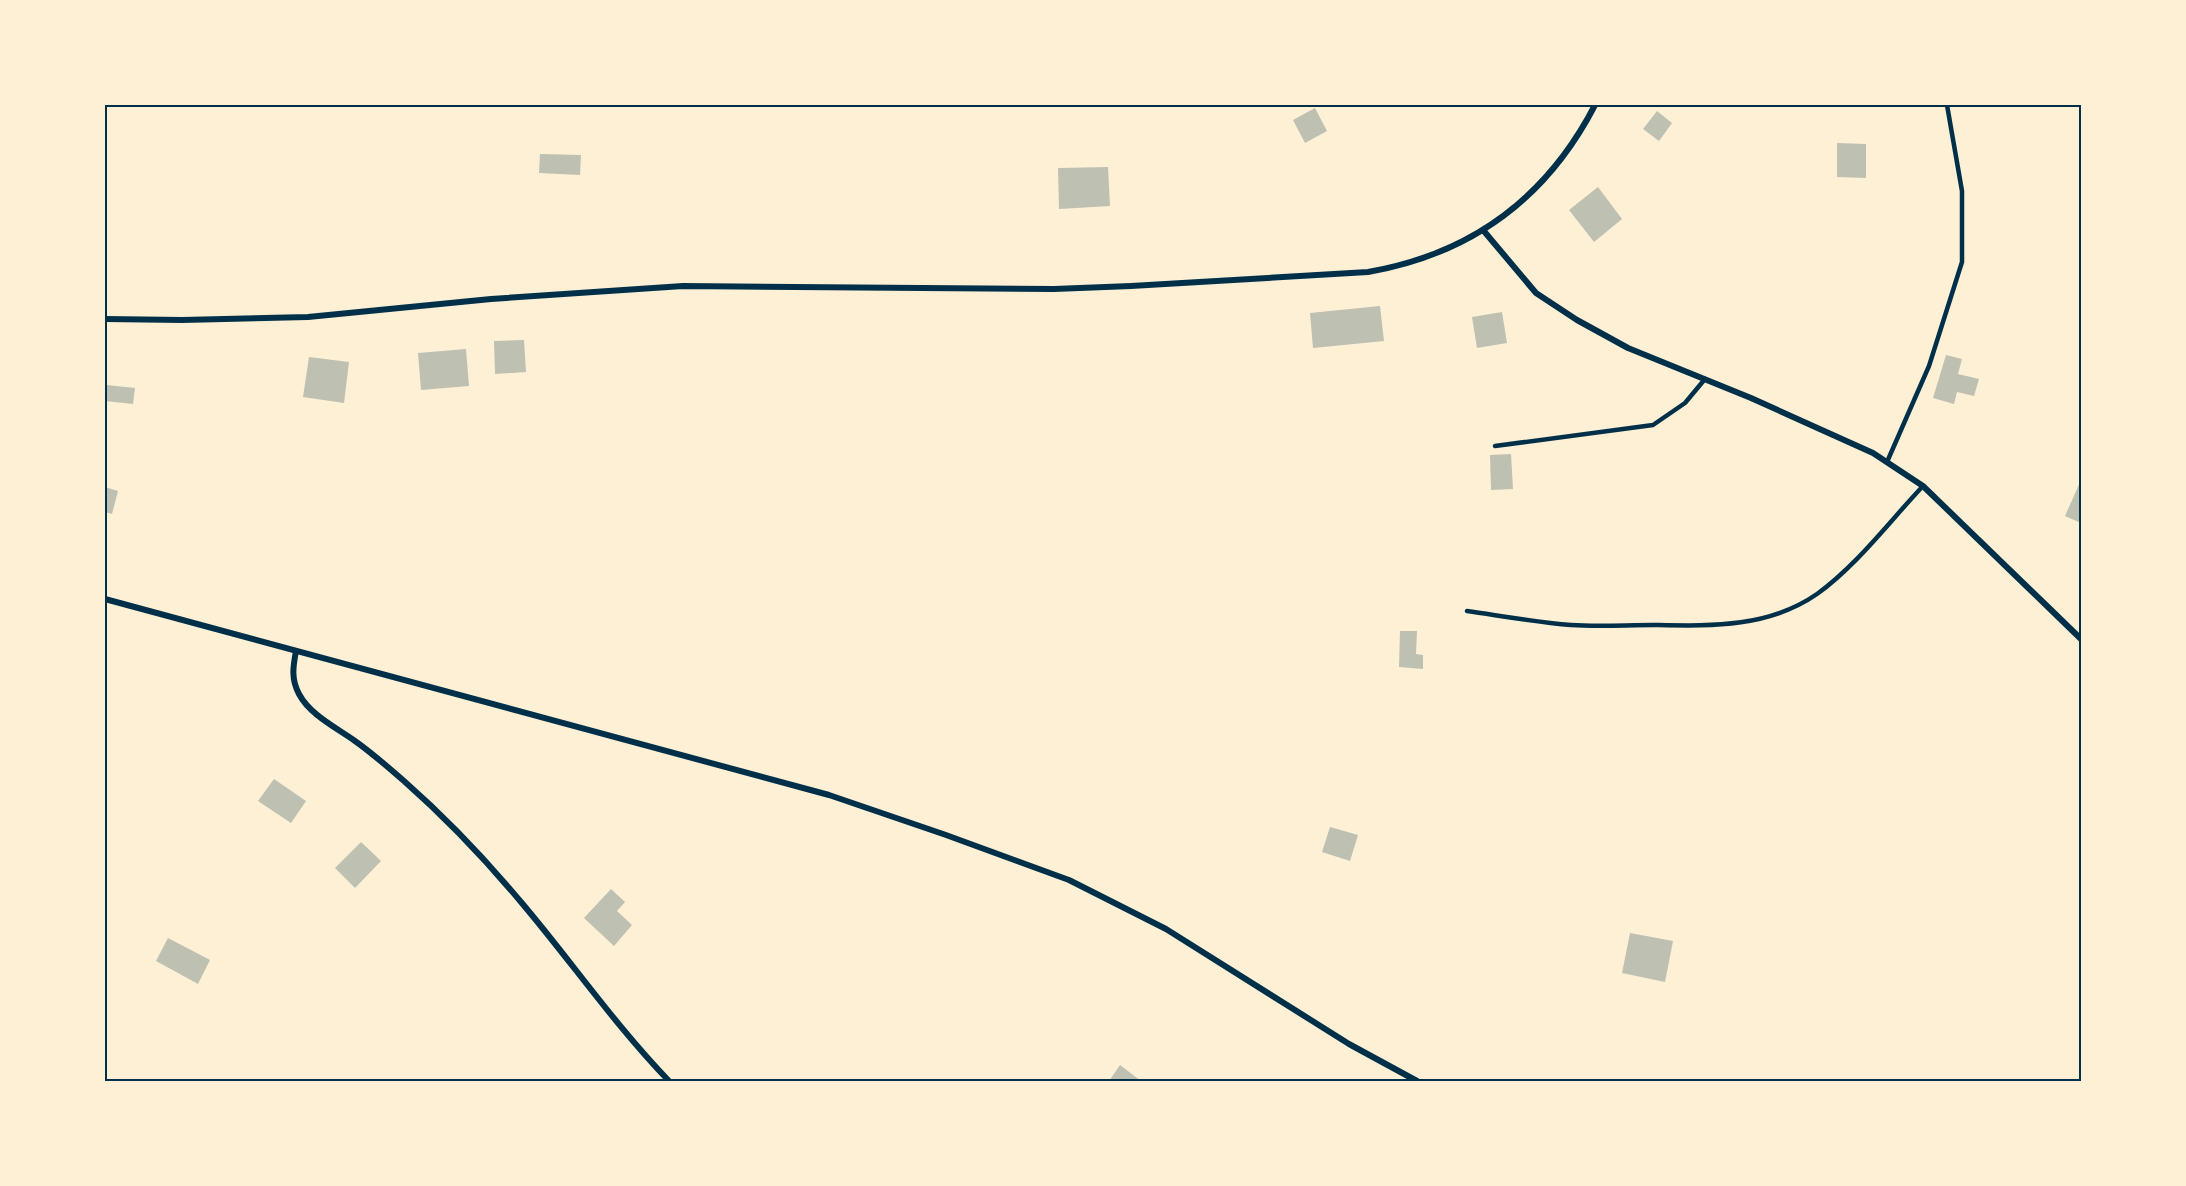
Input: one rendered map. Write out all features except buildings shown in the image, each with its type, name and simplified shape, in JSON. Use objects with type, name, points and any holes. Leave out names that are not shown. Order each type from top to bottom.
[{"type":"street","points":[[105,319],[204,320],[308,317],[491,299],[682,286],[1054,289],[1368,273],[1401,267],[1441,253],[1483,230],[1514,208],[1542,182],[1567,152],[1594,105]]},
{"type":"street","points":[[1483,230],[1536,293],[1560,310],[1628,348],[1874,453],[1923,486],[2081,639]]},
{"type":"street","points":[[105,599],[829,795],[1069,880],[1166,929],[1348,1044],[1417,1081]]},
{"type":"street","points":[[296,651],[292,671],[294,683],[300,696],[310,708],[403,780],[447,820],[523,904],[640,1052],[669,1081]]},
{"type":"lane","points":[[1887,462],[1929,366],[1962,262],[1962,191],[1947,105]]},
{"type":"lane","points":[[1495,446],[1653,425],[1685,403],[1705,379]]},
{"type":"lane","points":[[1467,611],[1573,625],[1713,626],[1739,624],[1766,617],[1791,608],[1816,594],[1838,577],[1923,486]]}]
